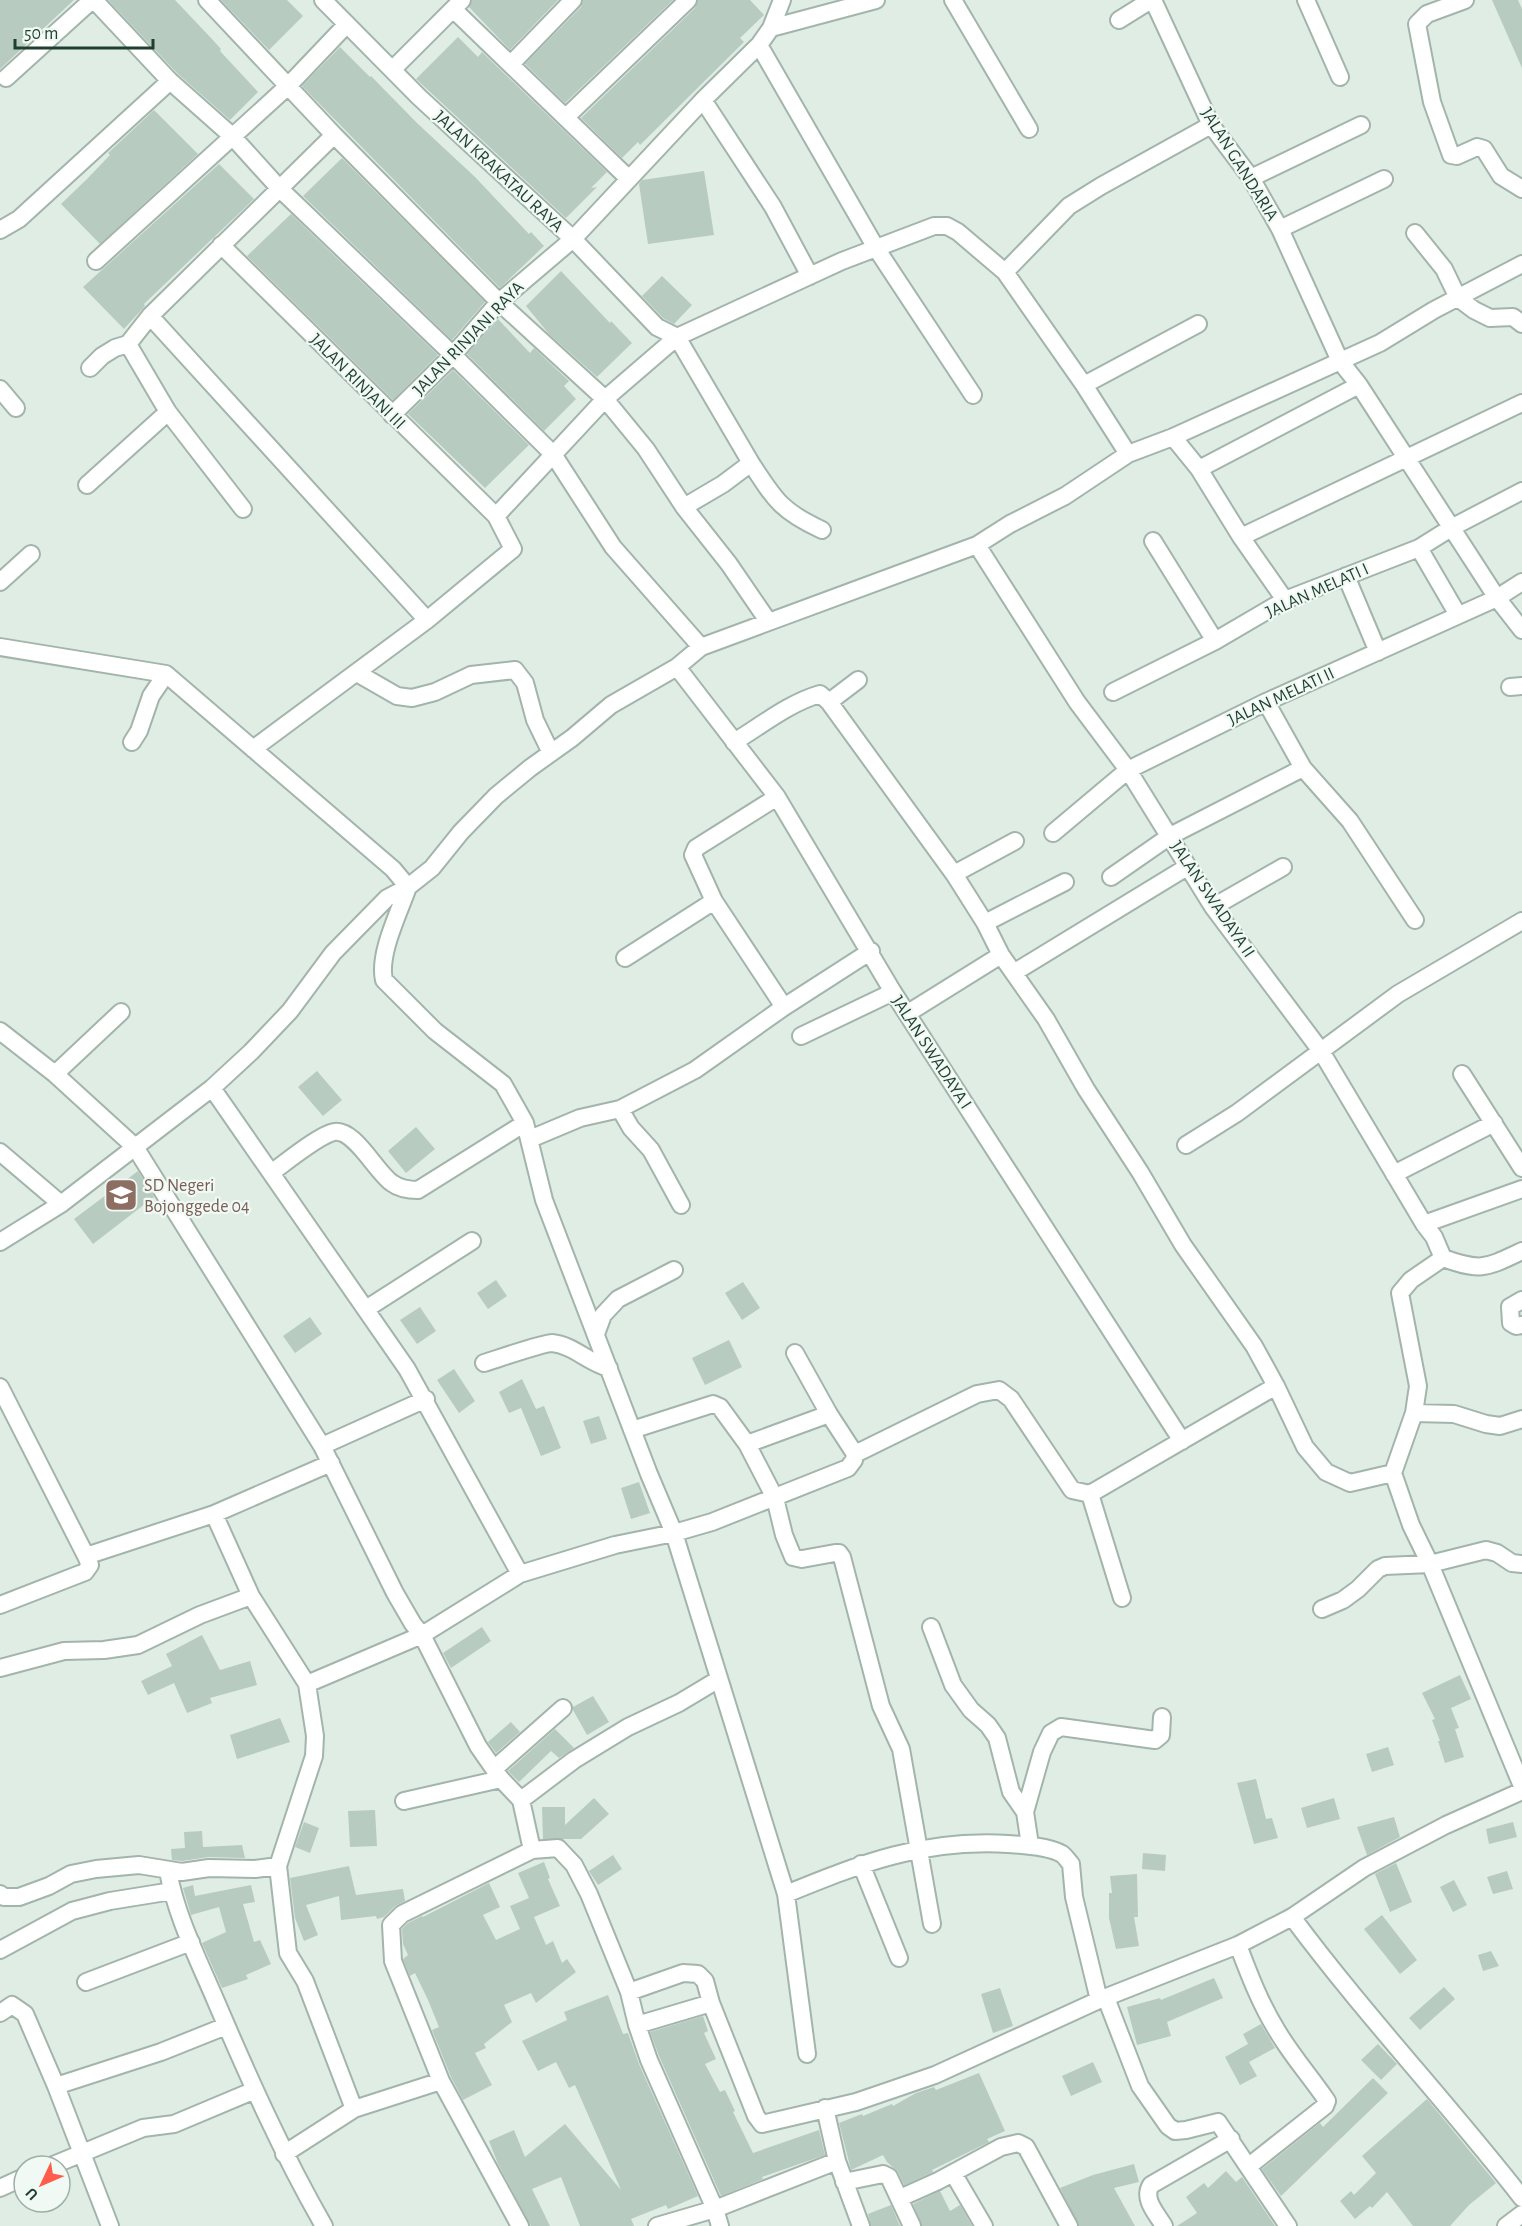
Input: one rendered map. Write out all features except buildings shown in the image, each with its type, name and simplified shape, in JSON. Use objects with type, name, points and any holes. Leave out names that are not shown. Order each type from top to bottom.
[{"type":"street","points":[[6,78],[93,0],[170,81],[232,136],[280,189],[554,454],[613,547],[701,647]]},
{"type":"street","points":[[207,0],[334,135],[499,302],[605,399],[646,449],[684,507],[729,564],[768,621]]},
{"type":"street","name":"JALAN KRAKATAU RAYA","points":[[323,0],[420,97],[573,239],[657,327],[677,337]]},
{"type":"street","points":[[511,64],[573,0]]},
{"type":"street","points":[[566,117],[688,0]]},
{"type":"street","name":"JALAN RINJANI RAYA","points":[[392,415],[453,355],[499,302],[573,239],[628,178],[759,45],[771,28],[782,0]]},
{"type":"street","points":[[771,28],[876,0]]},
{"type":"street","points":[[953,0],[1029,129]]},
{"type":"street","points":[[1119,20],[1152,0]]},
{"type":"street","name":"JALAN GANDARIA","points":[[1152,0],[1211,125],[1251,178],[1280,230],[1340,361],[1359,385],[1497,598],[1522,630]]},
{"type":"street","points":[[1306,0],[1340,77]]},
{"type":"street","points":[[1465,0],[1427,14],[1416,24],[1432,102],[1451,155],[1457,156],[1477,147],[1484,149],[1502,176],[1522,189]]},
{"type":"street","points":[[393,69],[458,5],[511,64],[628,178]]},
{"type":"street","points":[[96,261],[288,86],[347,24]]},
{"type":"street","points":[[759,45],[876,248],[973,395]]},
{"type":"street","points":[[0,230],[19,219],[170,81]]},
{"type":"street","points":[[703,100],[773,207],[810,276]]},
{"type":"street","points":[[1005,272],[1069,206],[1211,125]]},
{"type":"street","points":[[1251,178],[1361,125]]},
{"type":"street","points":[[90,368],[115,348],[128,344],[150,316],[334,135]]},
{"type":"street","points":[[1280,230],[1384,178]]},
{"type":"street","points":[[496,516],[605,399],[677,337],[810,276],[934,226],[947,226],[958,232],[1005,272],[1084,385],[1128,454]]},
{"type":"street","points":[[1415,233],[1444,269],[1458,298],[1490,318],[1513,317],[1522,324]]},
{"type":"street","name":"JALAN RINJANI III","points":[[221,245],[496,516],[513,549],[427,620]]},
{"type":"street","points":[[0,1242],[61,1204],[212,1088],[290,1011],[333,953],[387,898],[408,887],[432,868],[461,832],[496,796],[611,705],[677,667],[701,647],[977,544],[1065,496],[1128,454],[1173,437],[1380,343],[1522,264]]},
{"type":"street","points":[[150,316],[427,620],[253,749]]},
{"type":"street","points":[[1084,385],[1198,324]]},
{"type":"street","points":[[677,337],[751,464],[776,501],[797,519],[822,530]]},
{"type":"street","points":[[128,344],[168,412],[243,509]]},
{"type":"street","points":[[1199,469],[1359,385]]},
{"type":"street","points":[[0,388],[16,408]]},
{"type":"street","points":[[1241,537],[1522,402]]},
{"type":"street","points":[[87,485],[168,412]]},
{"type":"street","points":[[1173,437],[1199,469],[1241,537],[1285,600]]},
{"type":"street","points":[[684,507],[751,464]]},
{"type":"street","name":"JALAN MELATI I","points":[[1113,692],[1215,642],[1285,600],[1419,548],[1451,528],[1522,491]]},
{"type":"street","points":[[1153,541],[1215,642]]},
{"type":"street","name":"JALAN SWADAYA II","points":[[977,544],[1077,702],[1128,770],[1214,907],[1321,1051],[1434,1237],[1443,1258]]},
{"type":"street","points":[[1419,548],[1458,615]]},
{"type":"street","points":[[0,582],[31,554]]},
{"type":"street","points":[[1346,576],[1378,652]]},
{"type":"street","name":"JALAN MELATI II","points":[[1053,833],[1128,770],[1266,702],[1497,598],[1522,582]]},
{"type":"street","points":[[0,647],[166,674],[393,870],[408,887]]},
{"type":"street","name":"JALAN SWADAYA I","points":[[677,667],[777,797],[871,951],[893,992],[1182,1441]]},
{"type":"street","points":[[357,673],[397,696],[412,698],[435,692],[471,675],[515,670],[525,683],[535,720],[551,753]]},
{"type":"street","points":[[132,742],[139,731],[151,696],[166,674]]},
{"type":"street","points":[[829,702],[858,680]]},
{"type":"street","points":[[734,742],[808,697],[820,694],[829,702],[954,874],[985,922],[1001,955],[1015,972],[1184,1245],[1254,1346],[1305,1447],[1326,1472],[1350,1483],[1393,1473]]},
{"type":"street","points":[[1266,702],[1303,768],[1350,821],[1415,920]]},
{"type":"street","points":[[1111,877],[1170,836],[1303,768]]},
{"type":"street","points":[[777,797],[696,848],[693,855],[714,901],[784,1007]]},
{"type":"street","points":[[954,874],[1015,841]]},
{"type":"street","points":[[1015,972],[1187,867]]},
{"type":"street","points":[[1214,907],[1283,867]]},
{"type":"street","points":[[985,922],[1065,882]]},
{"type":"street","points":[[408,887],[384,954],[381,969],[384,980],[435,1031],[503,1084],[528,1131],[544,1200],[674,1533],[786,1894],[807,2054]]},
{"type":"street","points":[[625,958],[714,901]]},
{"type":"street","points":[[1186,1144],[1237,1113],[1398,994],[1522,921]]},
{"type":"street","points":[[271,1173],[335,1131],[347,1134],[391,1182],[405,1190],[418,1190],[528,1131],[620,1109],[695,1070],[784,1007],[871,951]]},
{"type":"street","points":[[908,1013],[1001,955]]},
{"type":"street","points":[[801,1036],[893,992]]},
{"type":"street","points":[[56,1074],[121,1012]]},
{"type":"street","points":[[0,1031],[56,1074],[135,1147],[322,1446],[395,1593],[422,1635],[478,1746],[497,1774],[521,1800],[532,1850]]},
{"type":"street","points":[[1462,1074],[1522,1168]]},
{"type":"street","points":[[212,1088],[426,1399],[520,1574]]},
{"type":"street","points":[[620,1109],[631,1128],[651,1150],[681,1205]]},
{"type":"street","points":[[1394,1174],[1494,1123]]},
{"type":"street","points":[[0,1152],[61,1204]]},
{"type":"street","points":[[1424,1224],[1522,1189]]},
{"type":"street","points":[[366,1309],[472,1241]]},
{"type":"street","points":[[629,1992],[683,1973],[698,1974],[705,1981],[711,2003],[756,2116],[762,2124],[856,2102],[935,2075],[1102,1999],[1238,1945],[1292,1917],[1364,1868],[1522,1789],[1430,1564],[1411,1525],[1393,1473],[1414,1413],[1418,1386],[1400,1293],[1411,1280],[1443,1258],[1467,1267],[1486,1267],[1522,1251]]},
{"type":"street","points":[[596,1334],[603,1315],[618,1299],[674,1270]]},
{"type":"street","points":[[1522,1300],[1510,1307],[1511,1323],[1516,1326],[1522,1325]]},
{"type":"street","points":[[484,1363],[552,1343],[609,1368]]},
{"type":"street","points":[[307,1684],[422,1635],[520,1574],[615,1545],[674,1533],[712,1522],[848,1468],[855,1454],[829,1414],[795,1353]]},
{"type":"street","points":[[855,1454],[977,1394],[999,1390],[1011,1399],[1072,1490],[1090,1494],[1276,1386]]},
{"type":"street","points":[[0,1387],[90,1565],[85,1572],[0,1605]]},
{"type":"street","points":[[322,1446],[426,1399]]},
{"type":"street","points":[[632,1430],[713,1404],[723,1411],[747,1444],[775,1498],[784,1535],[793,1557],[839,1553],[842,1557],[881,1706],[901,1749],[932,1924]]},
{"type":"street","points":[[1414,1413],[1454,1414],[1500,1426],[1522,1419]]},
{"type":"street","points":[[747,1444],[829,1414]]},
{"type":"street","points":[[86,1556],[214,1514],[331,1463]]},
{"type":"street","points":[[1090,1494],[1122,1598]]},
{"type":"street","points":[[214,1514],[251,1596],[307,1684],[315,1736],[314,1756],[278,1866],[288,1953],[305,1981],[354,2109]]},
{"type":"street","points":[[1322,1609],[1343,1600],[1378,1569],[1385,1566],[1430,1564],[1486,1551],[1497,1554],[1512,1563],[1522,1564]]},
{"type":"street","points":[[0,1668],[64,1652],[138,1645],[200,1615],[251,1596]]},
{"type":"street","points":[[931,1627],[953,1684],[971,1710],[988,1725],[997,1738],[1011,1792],[1026,1812]]},
{"type":"street","points":[[521,1800],[574,1760],[628,1727],[719,1679]]},
{"type":"street","points":[[404,1801],[497,1774],[563,1708]]},
{"type":"street","points":[[1030,1845],[1026,1812],[1042,1752],[1051,1733],[1061,1727],[1155,1740],[1161,1735],[1162,1717]]},
{"type":"street","points":[[786,1894],[861,1864],[919,1848],[981,1842],[1030,1845],[1061,1854],[1071,1864],[1074,1897],[1102,1999],[1140,2086],[1168,2126],[1175,2131],[1215,2121],[1221,2124],[1288,2226]]},
{"type":"street","points":[[520,2226],[441,2080],[393,1962],[391,1925],[402,1914],[532,1850],[558,1848],[573,1865],[589,1894],[629,1992],[649,2060],[715,2209],[720,2226]]},
{"type":"street","points":[[861,1864],[898,1958]]},
{"type":"street","points":[[0,1894],[3,1897],[19,1897],[49,1886],[71,1874],[96,1869],[140,1865],[182,1872],[208,1868],[255,1869],[278,1866]]},
{"type":"street","points":[[168,1870],[172,1891],[226,2026],[284,2154],[324,2226]]},
{"type":"street","points":[[0,1950],[72,1911],[110,1901],[172,1891]]},
{"type":"street","points":[[1292,1917],[1337,1977],[1522,2198]]},
{"type":"street","points":[[86,1982],[191,1942]]},
{"type":"street","points":[[1238,1945],[1257,1995],[1276,2029],[1298,2064],[1327,2101],[1325,2106],[1249,2166]]},
{"type":"street","points":[[637,2025],[711,2003]]},
{"type":"street","points":[[0,2013],[12,2005],[25,2014],[56,2086],[110,2226]]},
{"type":"street","points":[[56,2086],[161,2052],[226,2026]]},
{"type":"street","points":[[284,2154],[354,2109],[441,2080]]},
{"type":"street","points":[[72,2158],[143,2128],[174,2124],[255,2090]]},
{"type":"street","points":[[825,2108],[837,2161],[861,2226]]},
{"type":"street","points":[[1164,2226],[1147,2198],[1151,2185],[1231,2139]]},
{"type":"street","points":[[900,2198],[1001,2147],[1018,2143],[1026,2147],[1068,2226]]},
{"type":"street","points":[[657,2226],[715,2209],[837,2161]]},
{"type":"street","points":[[953,2173],[984,2226]]},
{"type":"street","points":[[844,2182],[883,2174],[889,2177],[912,2226]]},
{"type":"street","points":[[1506,2226],[1522,2214]]},
{"type":"place","name":"SD Negeri Bojonggede 04","points":[[121,1195]]}]
